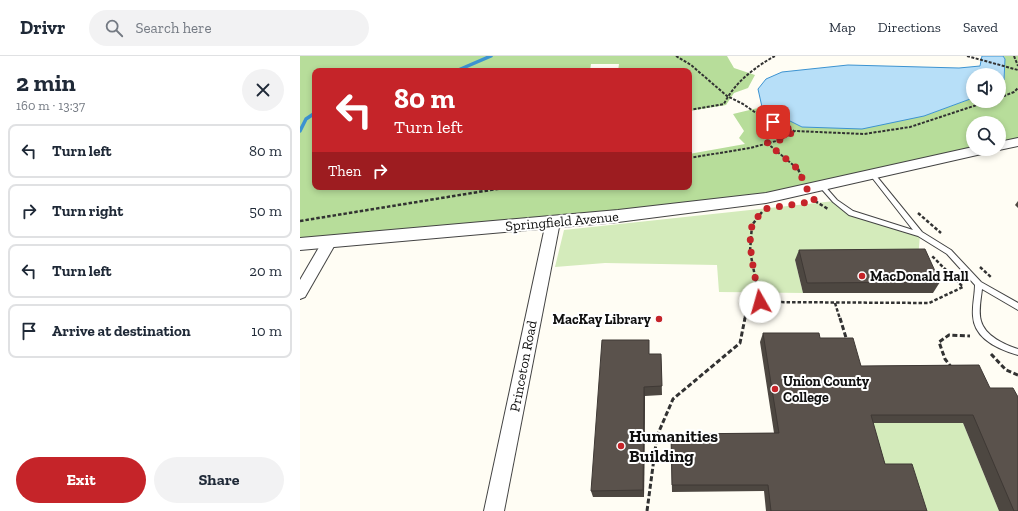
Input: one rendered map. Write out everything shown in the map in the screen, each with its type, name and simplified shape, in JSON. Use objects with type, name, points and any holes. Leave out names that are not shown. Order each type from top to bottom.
[{"type":"street","points":[[1006,145],[1018,142]]},
{"type":"street","name":"Springfield Avenue","points":[[300,244],[618,216],[766,198],[813,194],[872,174],[966,153]]},
{"type":"street","name":"Princeton Road","points":[[494,511],[553,222]]},
{"type":"street","points":[[300,292],[330,241]]},
{"type":"lane","points":[[872,174],[920,234]]},
{"type":"lane","points":[[813,194],[835,202],[851,213],[920,234],[949,252],[980,284],[1018,308]]},
{"type":"lane","points":[[980,284],[977,322],[983,331],[993,341],[1004,348],[1018,352]]},
{"type":"path","points":[[676,56],[690,65],[727,96],[743,104],[762,117],[795,131],[864,134],[910,127],[968,108]]},
{"type":"path","points":[[692,109],[724,104],[727,96],[756,68],[775,56]]},
{"type":"path","points":[[967,56],[1018,70]]},
{"type":"path","points":[[1014,56],[1018,66]]},
{"type":"path","points":[[1006,95],[1014,92],[1018,88]]},
{"type":"path","points":[[692,158],[750,148],[780,140],[795,131]]},
{"type":"path","points":[[767,143],[798,169],[813,194],[833,213]]},
{"type":"path","points":[[300,221],[491,190]]},
{"type":"path","points":[[760,302],[750,251],[752,224],[764,209]]},
{"type":"path","points":[[647,511],[657,436],[673,399],[740,343],[745,316],[760,302],[929,302],[963,287],[930,254]]},
{"type":"path","points":[[835,303],[848,345]]},
{"type":"path","points":[[948,372],[955,372],[945,359],[939,342],[949,335],[969,335],[975,339]]},
{"type":"path","points":[[986,348],[1006,370],[1018,375]]},
{"type":"green space","points":[[300,56],[727,56],[734,68],[755,75],[748,88],[734,93],[726,105],[692,111],[692,68],[618,68],[619,64],[591,64],[590,68],[312,68],[312,190],[692,190],[692,153],[745,144],[739,138],[744,131],[733,114],[762,107],[802,127],[924,116],[966,101],[966,108],[1006,108],[1006,68],[1005,68],[1005,59],[1003,56],[1018,56],[1018,141],[1006,144],[1006,116],[966,116],[966,151],[766,198],[300,244]]},
{"type":"green space","points":[[835,201],[851,213],[920,234],[918,260],[795,260],[803,293],[719,292],[717,265],[605,263],[555,267],[564,230]]},
{"type":"green space","points":[[864,423],[963,423],[999,511],[916,511],[877,471]]},
{"type":"water","points":[[982,56],[1003,56],[1005,59],[1005,68],[966,68],[966,101],[924,116],[862,129],[802,127],[762,107],[758,89],[766,79],[782,72],[848,65],[959,68],[980,66]]},
{"type":"building","name":"MacDonald Hall","points":[[925,249],[940,282],[807,283],[799,250]]},
{"type":"building","points":[[763,333],[819,333],[820,338],[853,338],[861,366],[979,365],[990,388],[1013,388],[1018,397],[1018,511],[1014,511],[973,415],[871,415],[885,464],[912,464],[927,511],[771,511],[768,485],[672,485],[671,434],[779,433]]},
{"type":"building","name":"Humanities Building","points":[[602,340],[649,340],[649,354],[661,354],[662,386],[644,387],[643,490],[591,491]]},
{"type":"waterway","points":[[463,68],[491,56]]},
{"type":"waterway","points":[[300,131],[306,119],[312,115]]},
{"type":"place","name":"MacDonald Hall","points":[[862,276]]},
{"type":"place","name":"MacKay Library","points":[[659,319]]},
{"type":"place","name":"Union County College","points":[[775,389]]},
{"type":"place","name":"Humanities Building","points":[[621,446]]},
{"type":"route","points":[[760,302],[750,251],[752,224],[764,209],[815,201],[807,189],[798,169],[767,143],[780,140],[795,131],[773,122]]}]
